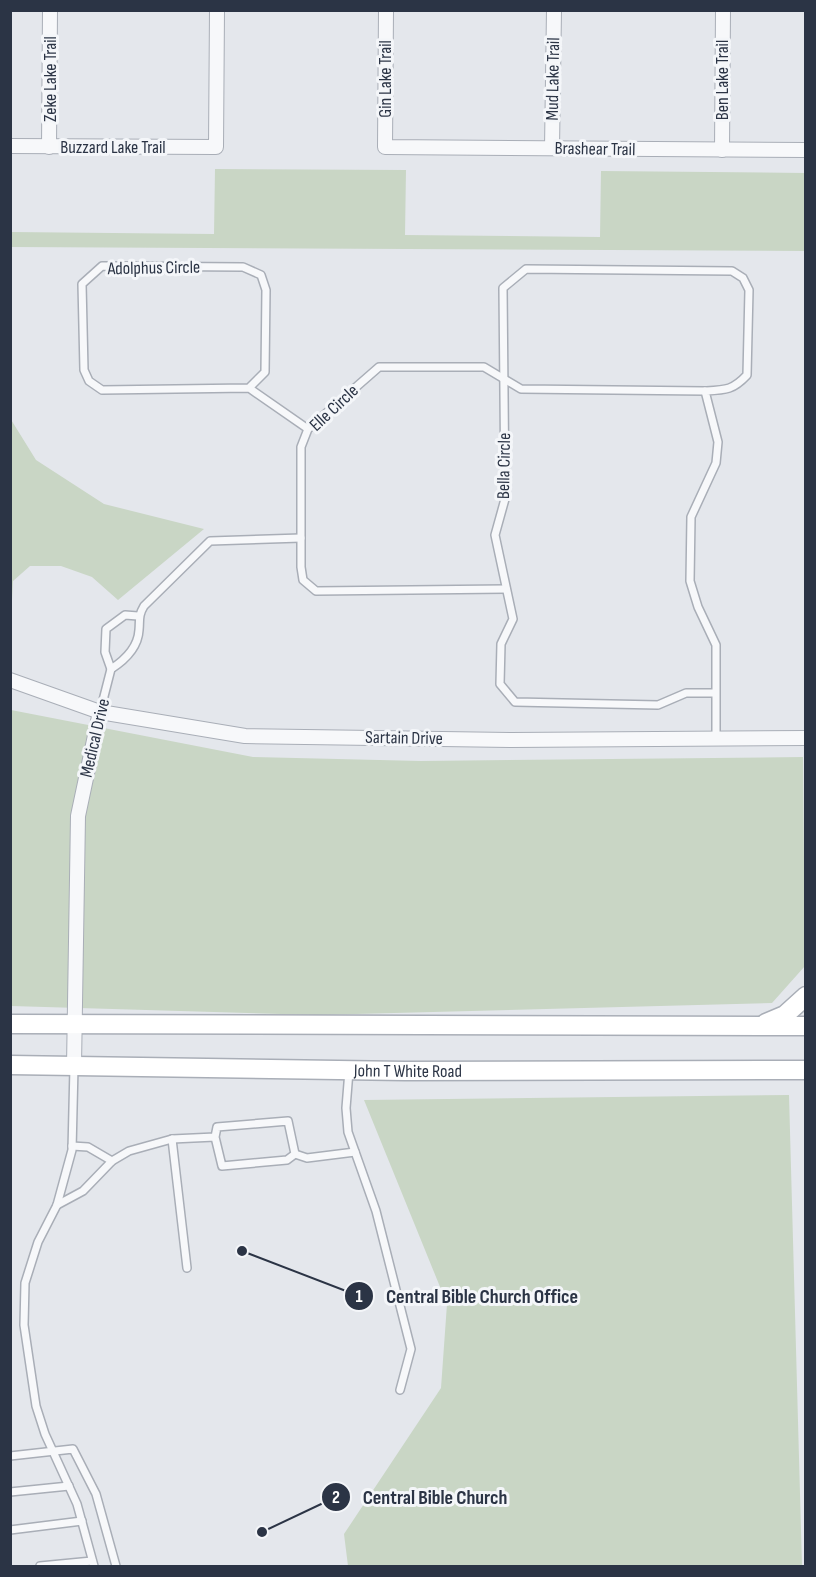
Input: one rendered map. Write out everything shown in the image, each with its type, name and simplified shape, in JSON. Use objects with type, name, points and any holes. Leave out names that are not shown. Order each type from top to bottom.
[{"type":"main road","points":[[760,1025],[785,1015],[806,996]]},
{"type":"main road","points":[[10,1024],[806,1026]]},
{"type":"main road","name":"John T White Road","points":[[10,1065],[349,1071],[806,1070]]},
{"type":"street","name":"Zeke Lake Trail","points":[[49,147],[50,10]]},
{"type":"street","name":"Buzzard Lake Trail","points":[[10,146],[216,147],[217,10]]},
{"type":"street","name":"Gin Lake Trail","points":[[385,147],[386,10]]},
{"type":"street","name":"Mud Lake Trail","points":[[552,148],[554,10]]},
{"type":"street","name":"Ben Lake Trail","points":[[722,150],[723,10]]},
{"type":"street","name":"Brashear Trail","points":[[385,147],[806,150]]},
{"type":"street","name":"Sartain Drive","points":[[10,680],[100,712],[245,736],[511,740],[806,738]]},
{"type":"street","name":"Medical Drive","points":[[74,1066],[78,816],[100,712]]},
{"type":"lane","name":"Adolphus Circle","points":[[102,266],[243,267],[261,275],[266,290],[265,372],[249,388],[102,390],[89,381],[84,370],[82,284],[102,266]]},
{"type":"lane","name":"Bella Circle","points":[[716,693],[686,693],[658,705],[515,702],[500,684],[501,644],[513,619],[495,535],[505,499],[503,288],[526,268],[732,271]]},
{"type":"lane","name":"Elle Circle","points":[[506,589],[316,591],[303,580],[301,447],[308,429],[379,367],[484,367],[521,389],[728,390],[747,375],[749,290],[743,278],[732,271]]},
{"type":"lane","points":[[249,388],[308,429]]},
{"type":"lane","points":[[705,391],[718,442],[716,464],[691,517],[690,581],[698,607],[716,645],[716,738]]},
{"type":"lane","points":[[138,616],[125,615],[106,629],[105,652],[111,669],[124,660],[134,647],[139,632],[138,616],[144,606],[210,541],[301,537]]},
{"type":"lane","name":"Medical Drive","points":[[100,712],[111,669]]},
{"type":"lane","points":[[40,1566],[93,1564],[82,1521],[45,1434],[36,1406],[24,1325],[25,1282],[38,1242],[57,1205],[72,1146],[74,1066]]},
{"type":"lane","points":[[349,1071],[346,1108],[348,1132],[376,1211],[411,1349],[400,1390]]},
{"type":"lane","points":[[288,1121],[295,1154],[287,1160],[222,1166],[215,1137],[217,1127],[288,1121]]},
{"type":"lane","points":[[57,1205],[83,1191],[112,1161],[129,1151],[172,1139],[215,1137]]},
{"type":"lane","points":[[172,1139],[187,1268]]},
{"type":"lane","points":[[72,1146],[88,1147],[112,1161]]},
{"type":"lane","points":[[295,1154],[308,1158],[355,1152]]},
{"type":"lane","points":[[10,1456],[73,1449],[96,1494],[116,1566]]},
{"type":"lane","points":[[10,1492],[69,1486]]},
{"type":"lane","points":[[10,1530],[82,1521]]},
{"type":"green space","points":[[215,169],[406,170],[405,235],[600,237],[601,171],[805,173],[805,251],[11,247],[11,232],[214,234]]},
{"type":"green space","points":[[10,418],[36,460],[104,504],[204,529],[118,600],[92,577],[61,566],[30,566],[13,581],[11,620]]},
{"type":"green space","points":[[11,710],[253,757],[421,761],[803,757],[805,966],[772,1003],[317,1015],[11,1006]]},
{"type":"green space","points":[[789,1095],[802,1566],[348,1566],[344,1534],[441,1388],[447,1304],[364,1100]]},
{"type":"place","name":"Central Bible Church Office","points":[[242,1251]]},
{"type":"place","name":"Central Bible Church","points":[[262,1532]]}]
